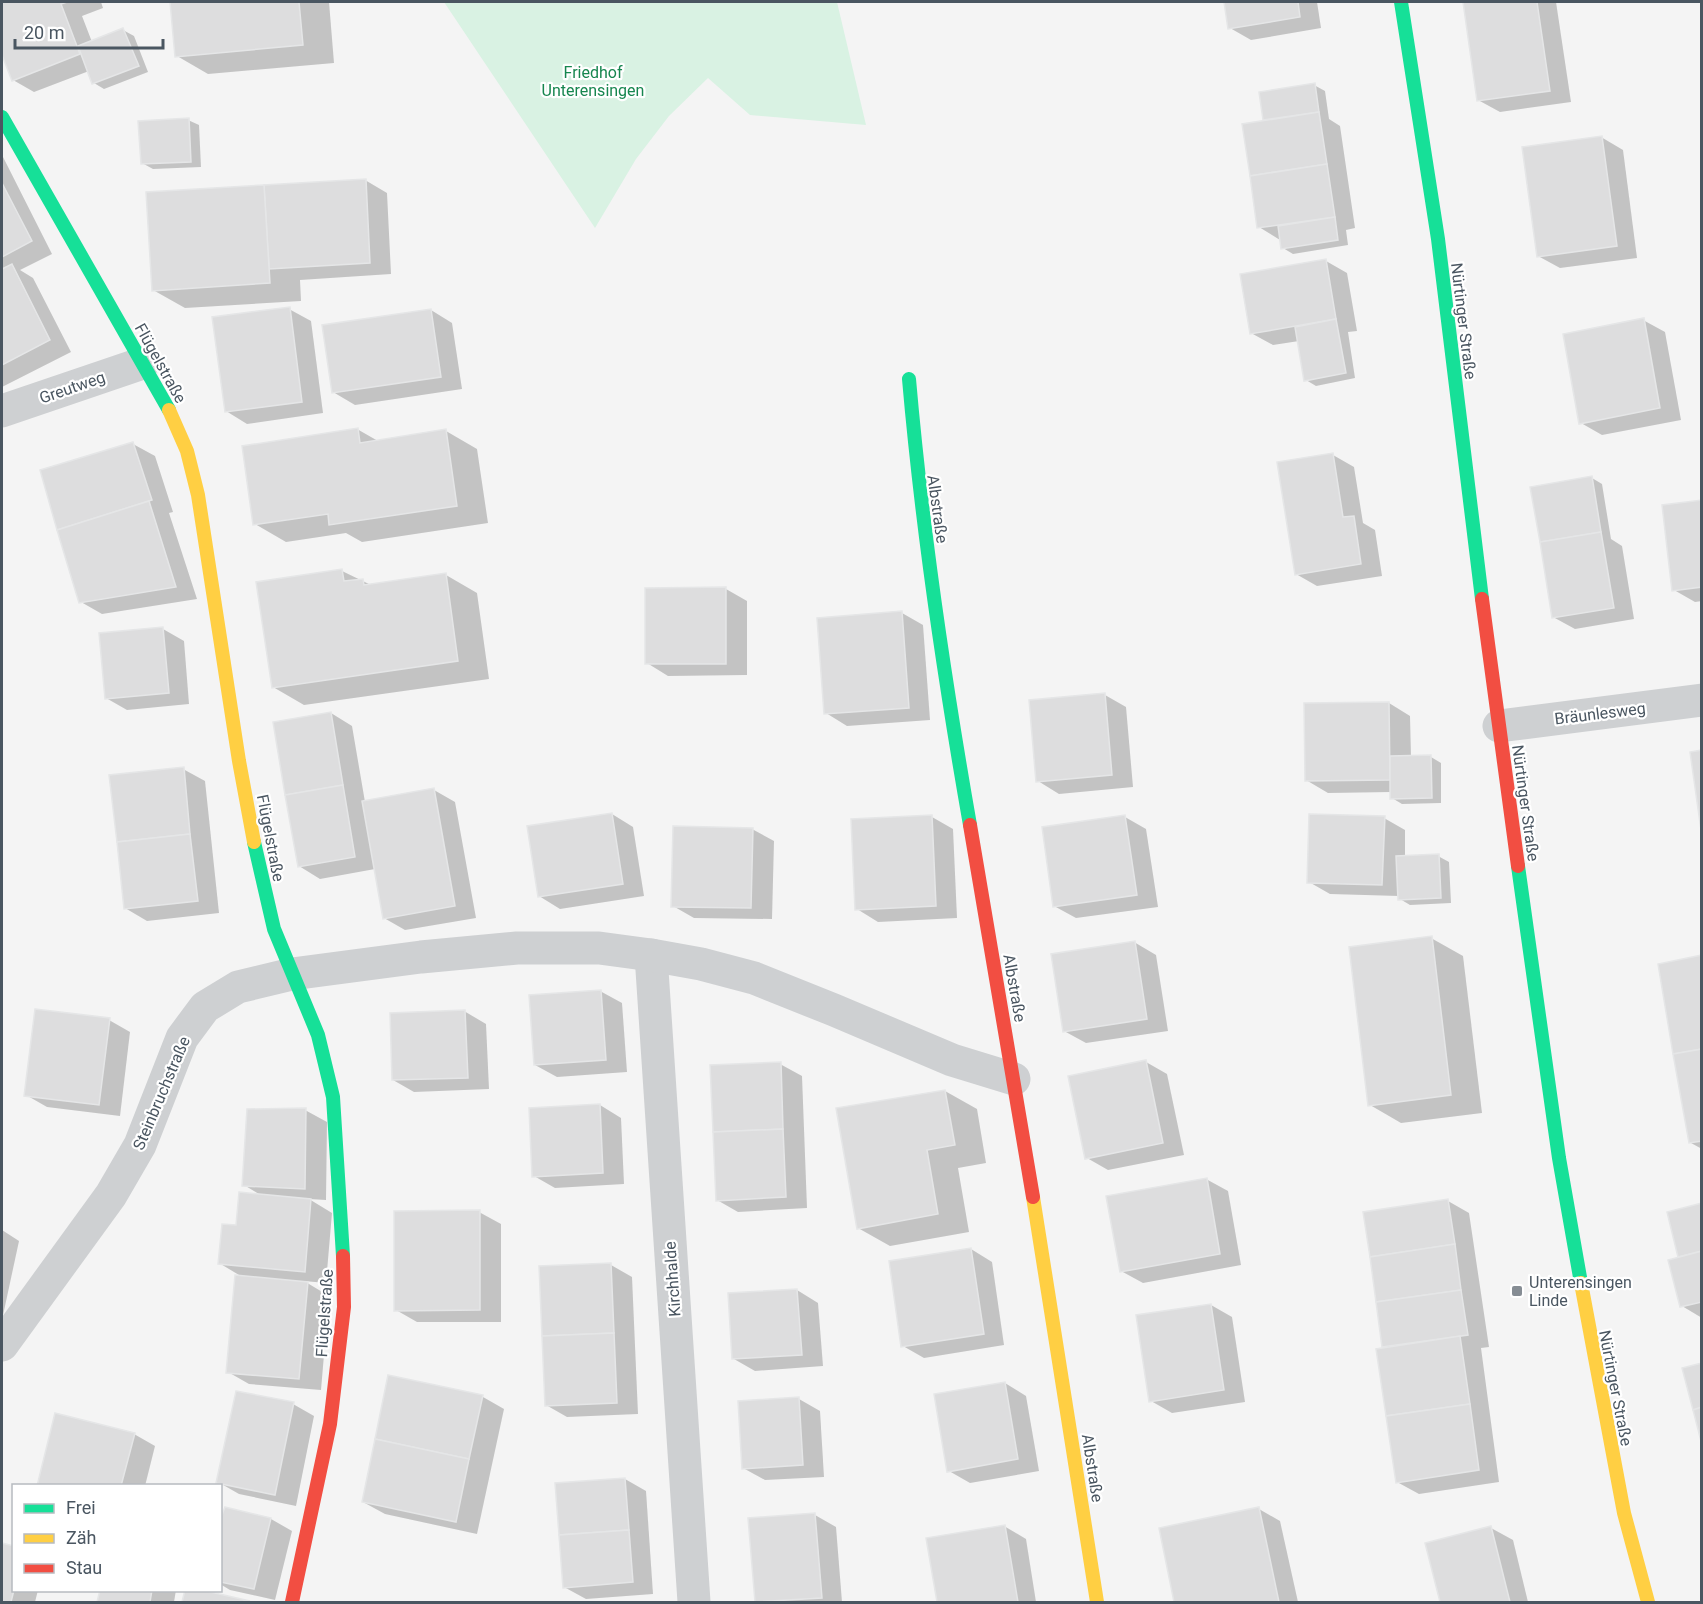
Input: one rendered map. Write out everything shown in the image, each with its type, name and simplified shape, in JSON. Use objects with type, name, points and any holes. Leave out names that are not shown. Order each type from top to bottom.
[{"type":"street","name":"Nürtinger Straße","points":[[1401,2],[1438,239],[1540,1031],[1578,1278],[1624,1513],[1648,1602]]},
{"type":"street","name":"Flügelstraße","points":[[2,117],[167,405],[183,442],[198,495],[239,761],[264,891],[274,929],[318,1035],[333,1097],[343,1218],[344,1307],[330,1424],[292,1602]]},
{"type":"street","name":"Greutweg","points":[[2,411],[143,363]]},
{"type":"street","name":"Albstraße","points":[[909,379],[915,462],[942,663],[1014,1079],[1097,1602]]},
{"type":"street","name":"Bräunlesweg","points":[[1499,726],[1701,700]]},
{"type":"street","points":[[292,974],[421,957],[517,948],[599,948],[651,955],[701,964],[754,978],[952,1060],[1014,1079]]},
{"type":"street","name":"Kirchhalde","points":[[651,955],[694,1602]]},
{"type":"street","name":"Steinbruchstraße","points":[[2,1345],[111,1195],[140,1145],[182,1038],[205,1008],[238,987],[292,974]]},
{"type":"green space","name":"Friedhof Unterensingen","points":[[444,2],[837,2],[866,125],[750,115],[708,78],[669,116],[636,159],[595,228]]},
{"type":"building","points":[[2,2],[67,2],[61,4],[80,54],[12,81],[2,55]]},
{"type":"building","points":[[170,2],[299,2],[303,45],[175,57]]},
{"type":"building","points":[[1224,2],[1298,2],[1300,17],[1228,29]]},
{"type":"building","points":[[1463,2],[1537,2],[1550,91],[1477,101]]},
{"type":"building","points":[[123,28],[139,66],[92,84],[78,46]]},
{"type":"building","points":[[1315,83],[1319,112],[1263,120],[1259,92]]},
{"type":"building","points":[[1319,112],[1327,164],[1250,176],[1242,124]]},
{"type":"building","points":[[189,118],[191,162],[141,164],[138,121]]},
{"type":"building","points":[[1602,136],[1617,246],[1537,257],[1522,147]]},
{"type":"building","points":[[1327,164],[1335,217],[1257,228],[1250,176]]},
{"type":"building","points":[[366,179],[370,263],[269,269],[264,185]]},
{"type":"building","points":[[2,183],[32,241],[2,257]]},
{"type":"building","points":[[264,185],[270,283],[152,291],[146,192]]},
{"type":"building","points":[[1335,217],[1338,240],[1281,249],[1278,226]]},
{"type":"building","points":[[1326,259],[1336,319],[1250,334],[1240,274]]},
{"type":"building","points":[[12,264],[50,340],[2,365],[2,269]]},
{"type":"building","points":[[290,307],[302,402],[225,412],[212,317]]},
{"type":"building","points":[[431,309],[441,377],[332,393],[322,325]]},
{"type":"building","points":[[1644,318],[1660,408],[1579,424],[1563,334]]},
{"type":"building","points":[[1336,319],[1346,373],[1304,381],[1295,327]]},
{"type":"building","points":[[358,428],[360,443],[446,429],[457,506],[329,525],[328,514],[253,525],[242,446]]},
{"type":"building","points":[[133,442],[152,500],[57,530],[40,470]]},
{"type":"building","points":[[1333,453],[1343,517],[1354,516],[1361,564],[1295,575],[1277,462]]},
{"type":"building","points":[[1592,476],[1601,532],[1540,542],[1530,487]]},
{"type":"building","points":[[1702,500],[1702,587],[1672,591],[1662,505]]},
{"type":"building","points":[[149,501],[176,587],[79,603],[57,530]]},
{"type":"building","points":[[1601,532],[1614,608],[1552,618],[1540,542]]},
{"type":"building","points":[[342,569],[344,581],[363,579],[364,585],[446,573],[458,661],[272,688],[256,582]]},
{"type":"building","points":[[726,587],[726,664],[645,664],[645,588]]},
{"type":"building","points":[[902,611],[909,708],[824,714],[817,618]]},
{"type":"building","points":[[163,627],[169,693],[105,699],[99,633]]},
{"type":"building","points":[[1105,693],[1112,775],[1036,782],[1029,700]]},
{"type":"building","points":[[1389,702],[1390,780],[1305,781],[1304,703]]},
{"type":"building","points":[[331,712],[343,785],[285,795],[273,722]]},
{"type":"building","points":[[1702,750],[1702,837],[1690,752]]},
{"type":"building","points":[[1431,755],[1432,798],[1390,799],[1390,756]]},
{"type":"building","points":[[184,767],[190,834],[117,842],[109,775]]},
{"type":"building","points":[[343,785],[355,857],[298,867],[285,795]]},
{"type":"building","points":[[434,788],[455,906],[383,919],[362,801]]},
{"type":"building","points":[[612,813],[623,884],[538,897],[527,826]]},
{"type":"building","points":[[1309,814],[1385,816],[1382,885],[1307,883]]},
{"type":"building","points":[[932,815],[936,906],[855,910],[851,819]]},
{"type":"building","points":[[1125,815],[1137,895],[1053,907],[1042,827]]},
{"type":"building","points":[[673,826],[753,828],[751,908],[671,907]]},
{"type":"building","points":[[190,834],[198,901],[124,909],[117,842]]},
{"type":"building","points":[[1439,854],[1441,898],[1398,900],[1396,856]]},
{"type":"building","points":[[1432,936],[1451,1095],[1368,1106],[1349,947]]},
{"type":"building","points":[[1135,941],[1147,1019],[1063,1032],[1051,954]]},
{"type":"building","points":[[1702,955],[1702,1049],[1673,1054],[1658,964]]},
{"type":"building","points":[[601,990],[606,1060],[534,1065],[529,995]]},
{"type":"building","points":[[35,1009],[110,1018],[99,1105],[24,1096]]},
{"type":"building","points":[[465,1010],[468,1078],[392,1080],[390,1013]]},
{"type":"building","points":[[1702,1049],[1702,1141],[1689,1143],[1673,1054]]},
{"type":"building","points":[[1146,1060],[1163,1143],[1085,1159],[1068,1076]]},
{"type":"building","points":[[781,1062],[783,1129],[713,1132],[710,1065]]},
{"type":"building","points":[[945,1090],[955,1145],[927,1150],[938,1214],[857,1229],[836,1108]]},
{"type":"building","points":[[600,1104],[603,1173],[532,1177],[529,1108]]},
{"type":"building","points":[[306,1108],[305,1189],[242,1186],[247,1109]]},
{"type":"building","points":[[783,1129],[786,1197],[716,1201],[713,1132]]},
{"type":"building","points":[[1207,1178],[1220,1254],[1120,1272],[1106,1196]]},
{"type":"building","points":[[239,1192],[311,1199],[305,1272],[218,1264],[222,1224],[236,1225]]},
{"type":"building","points":[[1448,1199],[1455,1244],[1370,1257],[1363,1212]]},
{"type":"building","points":[[1702,1203],[1702,1251],[1678,1257],[1667,1212]]},
{"type":"building","points":[[480,1210],[480,1310],[394,1311],[394,1211]]},
{"type":"building","points":[[1455,1244],[1461,1290],[1376,1302],[1370,1257]]},
{"type":"building","points":[[971,1248],[984,1334],[901,1347],[889,1261]]},
{"type":"building","points":[[1702,1251],[1702,1302],[1680,1307],[1668,1260]]},
{"type":"building","points":[[611,1263],[614,1333],[542,1336],[539,1266]]},
{"type":"building","points":[[235,1275],[308,1282],[299,1379],[226,1373]]},
{"type":"building","points":[[797,1289],[802,1355],[732,1359],[728,1293]]},
{"type":"building","points":[[1461,1290],[1468,1335],[1382,1347],[1376,1302]]},
{"type":"building","points":[[1211,1304],[1224,1390],[1149,1402],[1136,1315]]},
{"type":"building","points":[[614,1333],[617,1403],[545,1406],[542,1336]]},
{"type":"building","points":[[1460,1336],[1470,1404],[1386,1416],[1376,1349]]},
{"type":"building","points":[[1702,1363],[1702,1407],[1693,1410],[1682,1368]]},
{"type":"building","points":[[388,1375],[483,1395],[469,1459],[375,1439]]},
{"type":"building","points":[[1005,1382],[1018,1459],[947,1472],[934,1394]]},
{"type":"building","points":[[236,1391],[294,1402],[275,1495],[216,1483]]},
{"type":"building","points":[[799,1397],[803,1465],[742,1469],[738,1401]]},
{"type":"building","points":[[1470,1404],[1479,1470],[1396,1483],[1386,1416]]},
{"type":"building","points":[[1702,1407],[1702,1445],[1693,1410]]},
{"type":"building","points":[[55,1413],[135,1433],[122,1484],[37,1484]]},
{"type":"building","points":[[375,1439],[469,1459],[456,1522],[362,1502]]},
{"type":"building","points":[[625,1478],[629,1530],[559,1535],[555,1483]]},
{"type":"building","points":[[225,1507],[271,1518],[254,1589],[222,1582],[222,1515]]},
{"type":"building","points":[[1259,1507],[1279,1602],[1174,1602],[1159,1528]]},
{"type":"building","points":[[815,1513],[822,1598],[755,1602],[748,1518]]},
{"type":"building","points":[[1005,1525],[1018,1602],[937,1602],[926,1538]]},
{"type":"building","points":[[1491,1526],[1510,1602],[1440,1602],[1425,1543]]},
{"type":"building","points":[[629,1530],[633,1582],[563,1588],[559,1535]]},
{"type":"building","points":[[2,1543],[12,1546],[14,1592],[11,1602],[2,1602]]},
{"type":"building","points":[[100,1592],[152,1592],[150,1602],[97,1602]]},
{"type":"building","points":[[184,1592],[211,1592],[250,1601],[182,1602]]},
{"type":"traffic: fast","points":[[1401,2],[1438,239],[1482,599]]},
{"type":"traffic: fast","points":[[2,117],[169,410]]},
{"type":"traffic: fast","points":[[909,379],[920,491],[935,603],[970,825]]},
{"type":"traffic: fast","points":[[254,842],[274,929],[318,1035],[333,1097],[343,1256]]},
{"type":"traffic: fast","points":[[1518,866],[1559,1158],[1581,1283]]},
{"type":"traffic: slow","points":[[169,410],[187,451],[198,495],[239,761],[254,842]]},
{"type":"traffic: slow","points":[[1033,1197],[1097,1602]]},
{"type":"traffic: slow","points":[[1581,1283],[1624,1513],[1648,1602]]},
{"type":"traffic: jam","points":[[1482,599],[1518,866]]},
{"type":"traffic: jam","points":[[970,825],[1033,1197]]},
{"type":"traffic: jam","points":[[292,1602],[330,1424],[344,1307],[343,1256]]},
{"type":"place","name":"Unterensingen Linde","points":[[1517,1291]]}]
